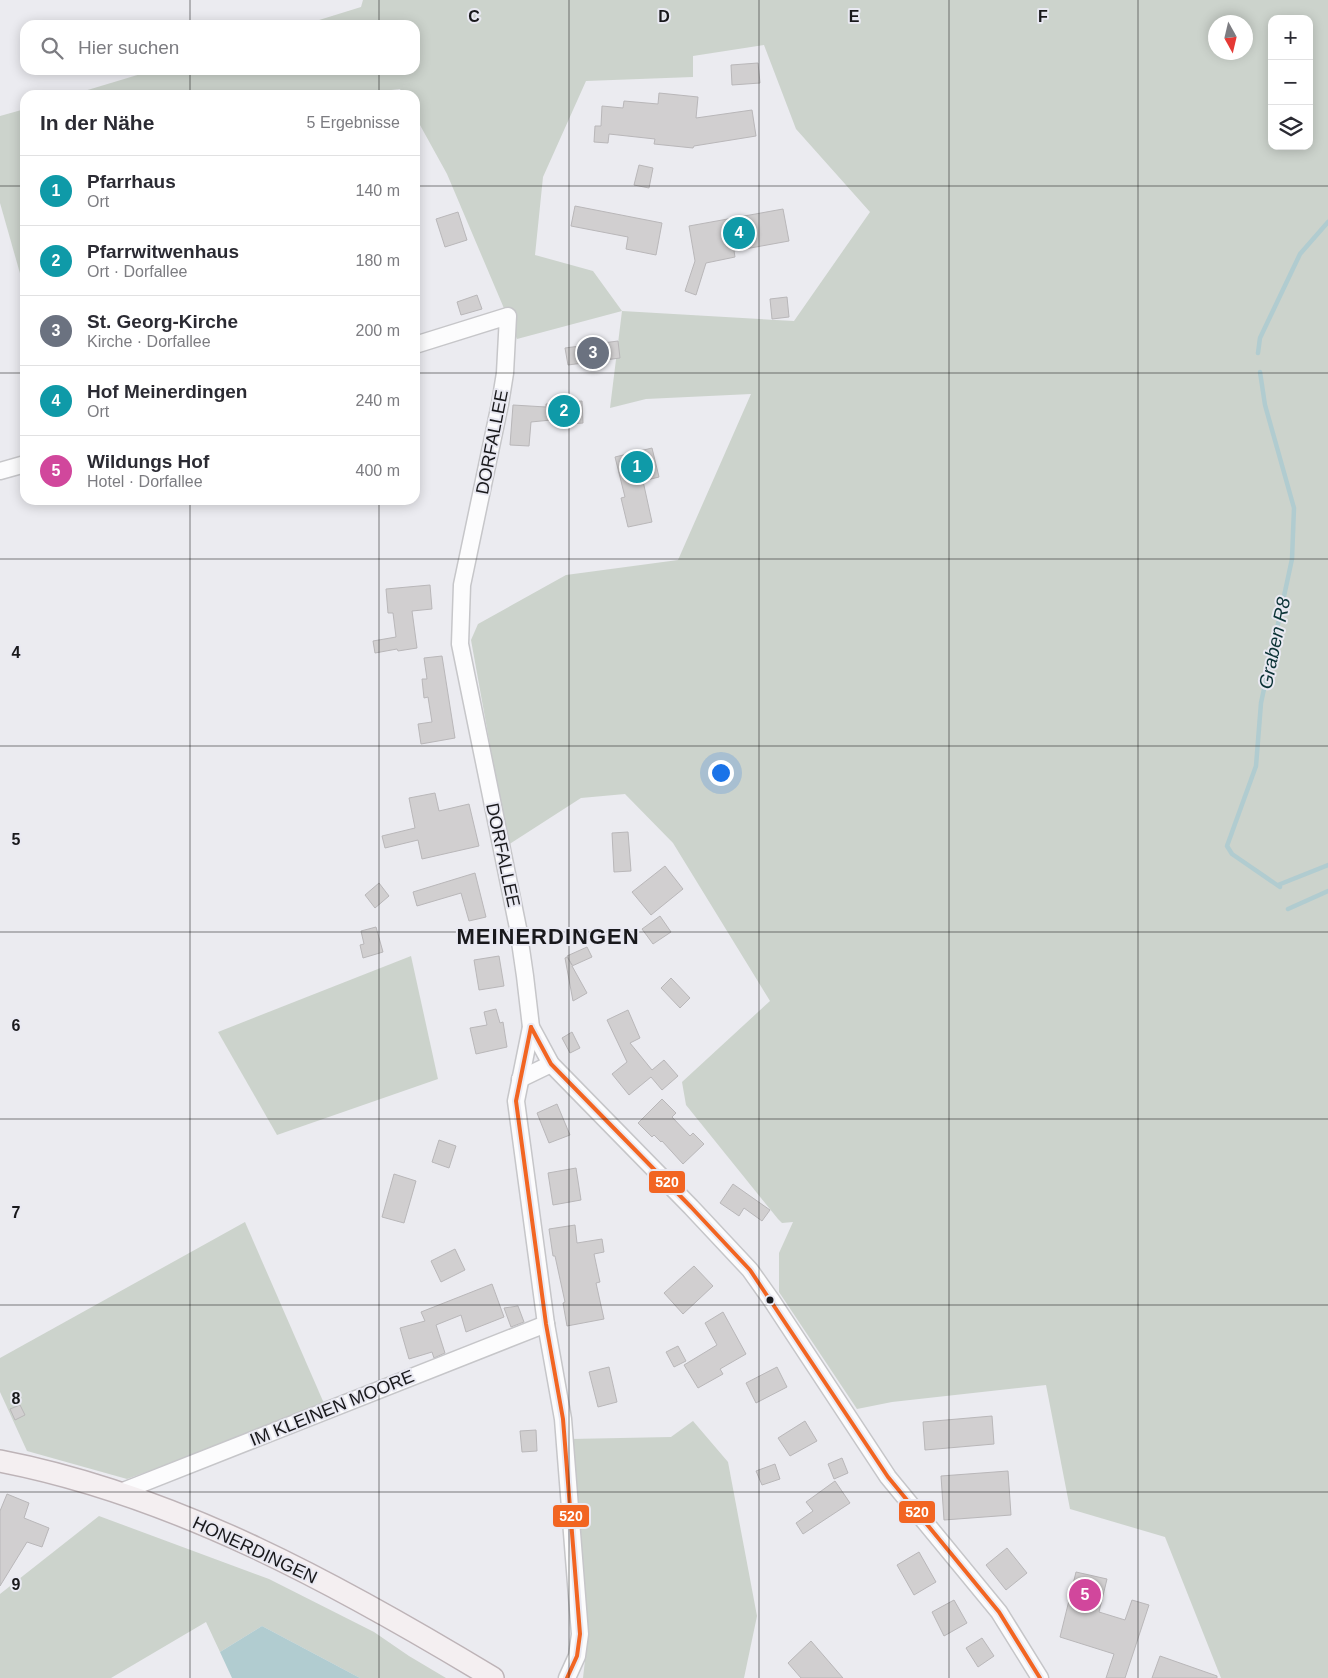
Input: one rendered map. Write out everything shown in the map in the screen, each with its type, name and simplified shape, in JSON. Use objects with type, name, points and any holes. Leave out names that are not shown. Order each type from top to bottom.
[{"type":"main road","name":"HONERDINGEN","points":[[0,1461],[24,1465],[118,1493],[183,1516],[311,1575],[414,1630],[493,1678]]},
{"type":"street","name":"DORFALLEE","points":[[420,343],[508,316],[506,373],[502,397],[462,585],[460,644],[518,928],[530,1026],[551,1064],[750,1270],[888,1476],[999,1612],[1040,1678]]},
{"type":"street","points":[[0,471],[20,465]]},
{"type":"street","points":[[530,1026],[516,1101],[546,1324],[563,1420],[580,1634],[577,1656],[567,1678]]},
{"type":"street","points":[[520,1079],[551,1064]]},
{"type":"street","name":"IM KLEINEN MOORE","points":[[118,1493],[546,1324]]},
{"type":"shaded area","points":[[363,0],[1328,0],[1328,1678],[1221,1678],[1165,1537],[1070,1509],[1046,1385],[892,1402],[857,1409],[779,1292],[779,1253],[793,1222],[782,1223],[778,1219],[686,1105],[682,1082],[770,1001],[673,843],[625,794],[581,798],[508,845],[471,640],[478,624],[566,575],[678,560],[751,394],[646,399],[610,408],[622,311],[517,339],[447,174],[420,125],[420,90],[88,90],[137,75],[420,75],[420,20],[319,20],[361,7]],"holes":[[[764,45],[796,129],[870,212],[794,321],[622,311],[593,271],[535,255],[543,177],[586,81],[693,77],[693,56]]]},
{"type":"shaded area","points":[[20,110],[20,273],[0,203],[0,116]]},
{"type":"shaded area","points":[[411,956],[438,1079],[277,1135],[218,1032]]},
{"type":"shaded area","points":[[245,1222],[326,1408],[127,1479],[27,1451],[0,1392],[0,1358]]},
{"type":"shaded area","points":[[693,1421],[728,1462],[757,1616],[744,1678],[583,1678],[588,1634],[570,1439],[671,1437]]},
{"type":"shaded area","points":[[99,1516],[269,1579],[374,1632],[446,1678],[360,1678],[262,1626],[220,1652],[206,1622],[111,1678],[0,1678],[0,1594]]},
{"type":"water","points":[[262,1626],[360,1678],[232,1678],[220,1652]]},
{"type":"building","points":[[758,63],[760,83],[732,85],[731,65]]},
{"type":"building","points":[[659,93],[698,97],[696,118],[752,110],[756,136],[694,146],[693,148],[654,144],[655,139],[609,134],[608,143],[594,142],[595,126],[601,126],[602,106],[623,108],[624,101],[658,104]]},
{"type":"building","points":[[639,165],[653,168],[649,188],[634,185]]},
{"type":"building","points":[[575,206],[662,223],[656,255],[626,249],[628,237],[571,226]]},
{"type":"building","points":[[783,209],[789,241],[734,251],[735,257],[706,263],[696,295],[685,291],[695,261],[689,226]]},
{"type":"building","points":[[458,212],[467,240],[445,247],[436,219]]},
{"type":"building","points":[[477,295],[482,309],[461,315],[457,302]]},
{"type":"building","points":[[787,297],[789,317],[772,319],[770,299]]},
{"type":"building","points":[[618,341],[620,358],[568,365],[565,348]]},
{"type":"building","points":[[582,401],[583,423],[571,424],[571,418],[531,422],[529,446],[510,445],[513,405],[546,407],[546,404]]},
{"type":"building","points":[[652,448],[659,477],[643,481],[652,522],[628,527],[621,498],[625,497],[615,457]]},
{"type":"building","points":[[430,585],[432,609],[412,611],[417,648],[375,653],[373,641],[396,637],[393,613],[388,613],[386,589]]},
{"type":"building","points":[[442,656],[455,738],[421,744],[418,724],[432,722],[428,697],[424,698],[422,679],[427,679],[424,658]]},
{"type":"building","points":[[435,793],[439,811],[469,804],[479,846],[422,859],[418,840],[385,848],[382,836],[415,828],[409,798]]},
{"type":"building","points":[[628,832],[631,871],[614,872],[612,833]]},
{"type":"building","points":[[665,866],[683,889],[651,915],[632,892]]},
{"type":"building","points":[[475,873],[486,917],[469,921],[461,893],[417,906],[413,892]]},
{"type":"building","points":[[379,883],[389,896],[375,908],[365,895]]},
{"type":"building","points":[[660,916],[671,932],[653,944],[642,929]]},
{"type":"building","points":[[376,927],[383,952],[363,958],[360,945],[364,944],[361,931]]},
{"type":"building","points":[[587,947],[592,957],[572,966],[587,993],[573,1001],[565,958],[567,957],[572,965],[567,956]]},
{"type":"building","points":[[499,956],[504,986],[479,990],[474,960]]},
{"type":"building","points":[[671,978],[690,998],[680,1008],[661,988]]},
{"type":"building","points":[[496,1009],[500,1023],[503,1022],[507,1047],[476,1054],[470,1028],[487,1025],[484,1012]]},
{"type":"building","points":[[628,1010],[640,1038],[630,1043],[652,1070],[664,1060],[678,1076],[662,1090],[651,1077],[629,1095],[612,1074],[627,1062],[607,1020]]},
{"type":"building","points":[[572,1032],[580,1048],[570,1053],[562,1038]]},
{"type":"building","points":[[662,1099],[676,1113],[672,1117],[690,1136],[693,1133],[704,1144],[683,1164],[662,1141],[654,1135],[652,1137],[638,1123]]},
{"type":"building","points":[[557,1104],[570,1135],[549,1143],[537,1113]]},
{"type":"building","points":[[439,1140],[456,1146],[449,1168],[432,1162]]},
{"type":"building","points":[[576,1168],[581,1200],[553,1205],[548,1173]]},
{"type":"building","points":[[394,1174],[416,1181],[404,1223],[382,1217]]},
{"type":"building","points":[[733,1184],[770,1210],[762,1221],[744,1208],[739,1216],[720,1203]]},
{"type":"building","points":[[575,1225],[577,1243],[602,1239],[604,1252],[594,1254],[600,1282],[596,1283],[604,1319],[567,1326],[563,1303],[565,1302],[555,1256],[553,1256],[549,1229]]},
{"type":"building","points":[[455,1249],[465,1270],[441,1282],[431,1261]]},
{"type":"building","points":[[694,1266],[713,1286],[683,1314],[664,1293]]},
{"type":"building","points":[[492,1284],[504,1317],[466,1332],[461,1315],[436,1325],[445,1353],[434,1358],[432,1352],[409,1359],[400,1328],[425,1321],[421,1312]]},
{"type":"building","points":[[518,1306],[524,1322],[511,1327],[504,1308]]},
{"type":"building","points":[[723,1312],[746,1354],[720,1369],[723,1374],[698,1388],[684,1365],[717,1345],[705,1323]]},
{"type":"building","points":[[678,1346],[686,1361],[674,1367],[666,1352]]},
{"type":"building","points":[[609,1367],[617,1402],[598,1407],[589,1372]]},
{"type":"building","points":[[777,1367],[787,1387],[756,1403],[746,1383]]},
{"type":"building","points":[[20,1405],[25,1415],[15,1420],[10,1409]]},
{"type":"building","points":[[992,1416],[994,1444],[925,1450],[923,1422]]},
{"type":"building","points":[[805,1421],[817,1441],[790,1456],[778,1438]]},
{"type":"building","points":[[536,1430],[537,1451],[522,1452],[520,1431]]},
{"type":"building","points":[[842,1458],[848,1473],[834,1479],[828,1464]]},
{"type":"building","points":[[775,1464],[780,1479],[762,1485],[756,1471]]},
{"type":"building","points":[[1008,1471],[1011,1515],[944,1520],[941,1476]]},
{"type":"building","points":[[835,1481],[850,1503],[803,1534],[796,1523],[813,1511],[806,1502]]},
{"type":"building","points":[[7,1494],[29,1503],[24,1518],[49,1528],[42,1547],[27,1542],[0,1586],[0,1511]]},
{"type":"building","points":[[1007,1548],[1027,1573],[1006,1590],[986,1565]]},
{"type":"building","points":[[919,1552],[936,1582],[914,1595],[897,1565]]},
{"type":"building","points":[[1076,1572],[1107,1579],[1099,1612],[1125,1620],[1132,1600],[1149,1605],[1125,1678],[1106,1678],[1114,1654],[1060,1637]]},
{"type":"building","points":[[954,1600],[967,1623],[944,1636],[932,1612]]},
{"type":"building","points":[[982,1638],[994,1656],[978,1667],[966,1648]]},
{"type":"building","points":[[811,1641],[843,1678],[801,1678],[788,1663]]},
{"type":"building","points":[[1160,1656],[1217,1676],[1217,1678],[1152,1678]]},
{"type":"waterway","name":"Graben R8","points":[[1258,353],[1260,338],[1300,254],[1328,222]]},
{"type":"waterway","name":"Graben R8","points":[[1260,372],[1265,405],[1294,508],[1292,559],[1261,703],[1256,766],[1227,846],[1232,854],[1280,887]]},
{"type":"waterway","points":[[1278,885],[1328,865]]},
{"type":"waterway","name":"Graben R8","points":[[1288,909],[1328,891]]},
{"type":"transit line","name":"520","points":[[531,1027],[551,1064],[750,1270],[888,1477],[999,1612],[1040,1678]]},
{"type":"transit line","name":"520","points":[[531,1027],[516,1101],[546,1324],[563,1419],[580,1634],[577,1656],[567,1678]]},
{"type":"place","name":"Hof Meinerdingen","points":[[739,233]]},
{"type":"place","name":"St. Georg-Kirche","points":[[593,353]]},
{"type":"place","name":"Pfarrwitwenhaus","points":[[564,411]]},
{"type":"place","name":"Pfarrhaus","points":[[637,467]]},
{"type":"place","name":"Wildungs Hof","points":[[1085,1595]]},
{"type":"district","name":"MEINERDINGEN","points":[[548,936]]}]
